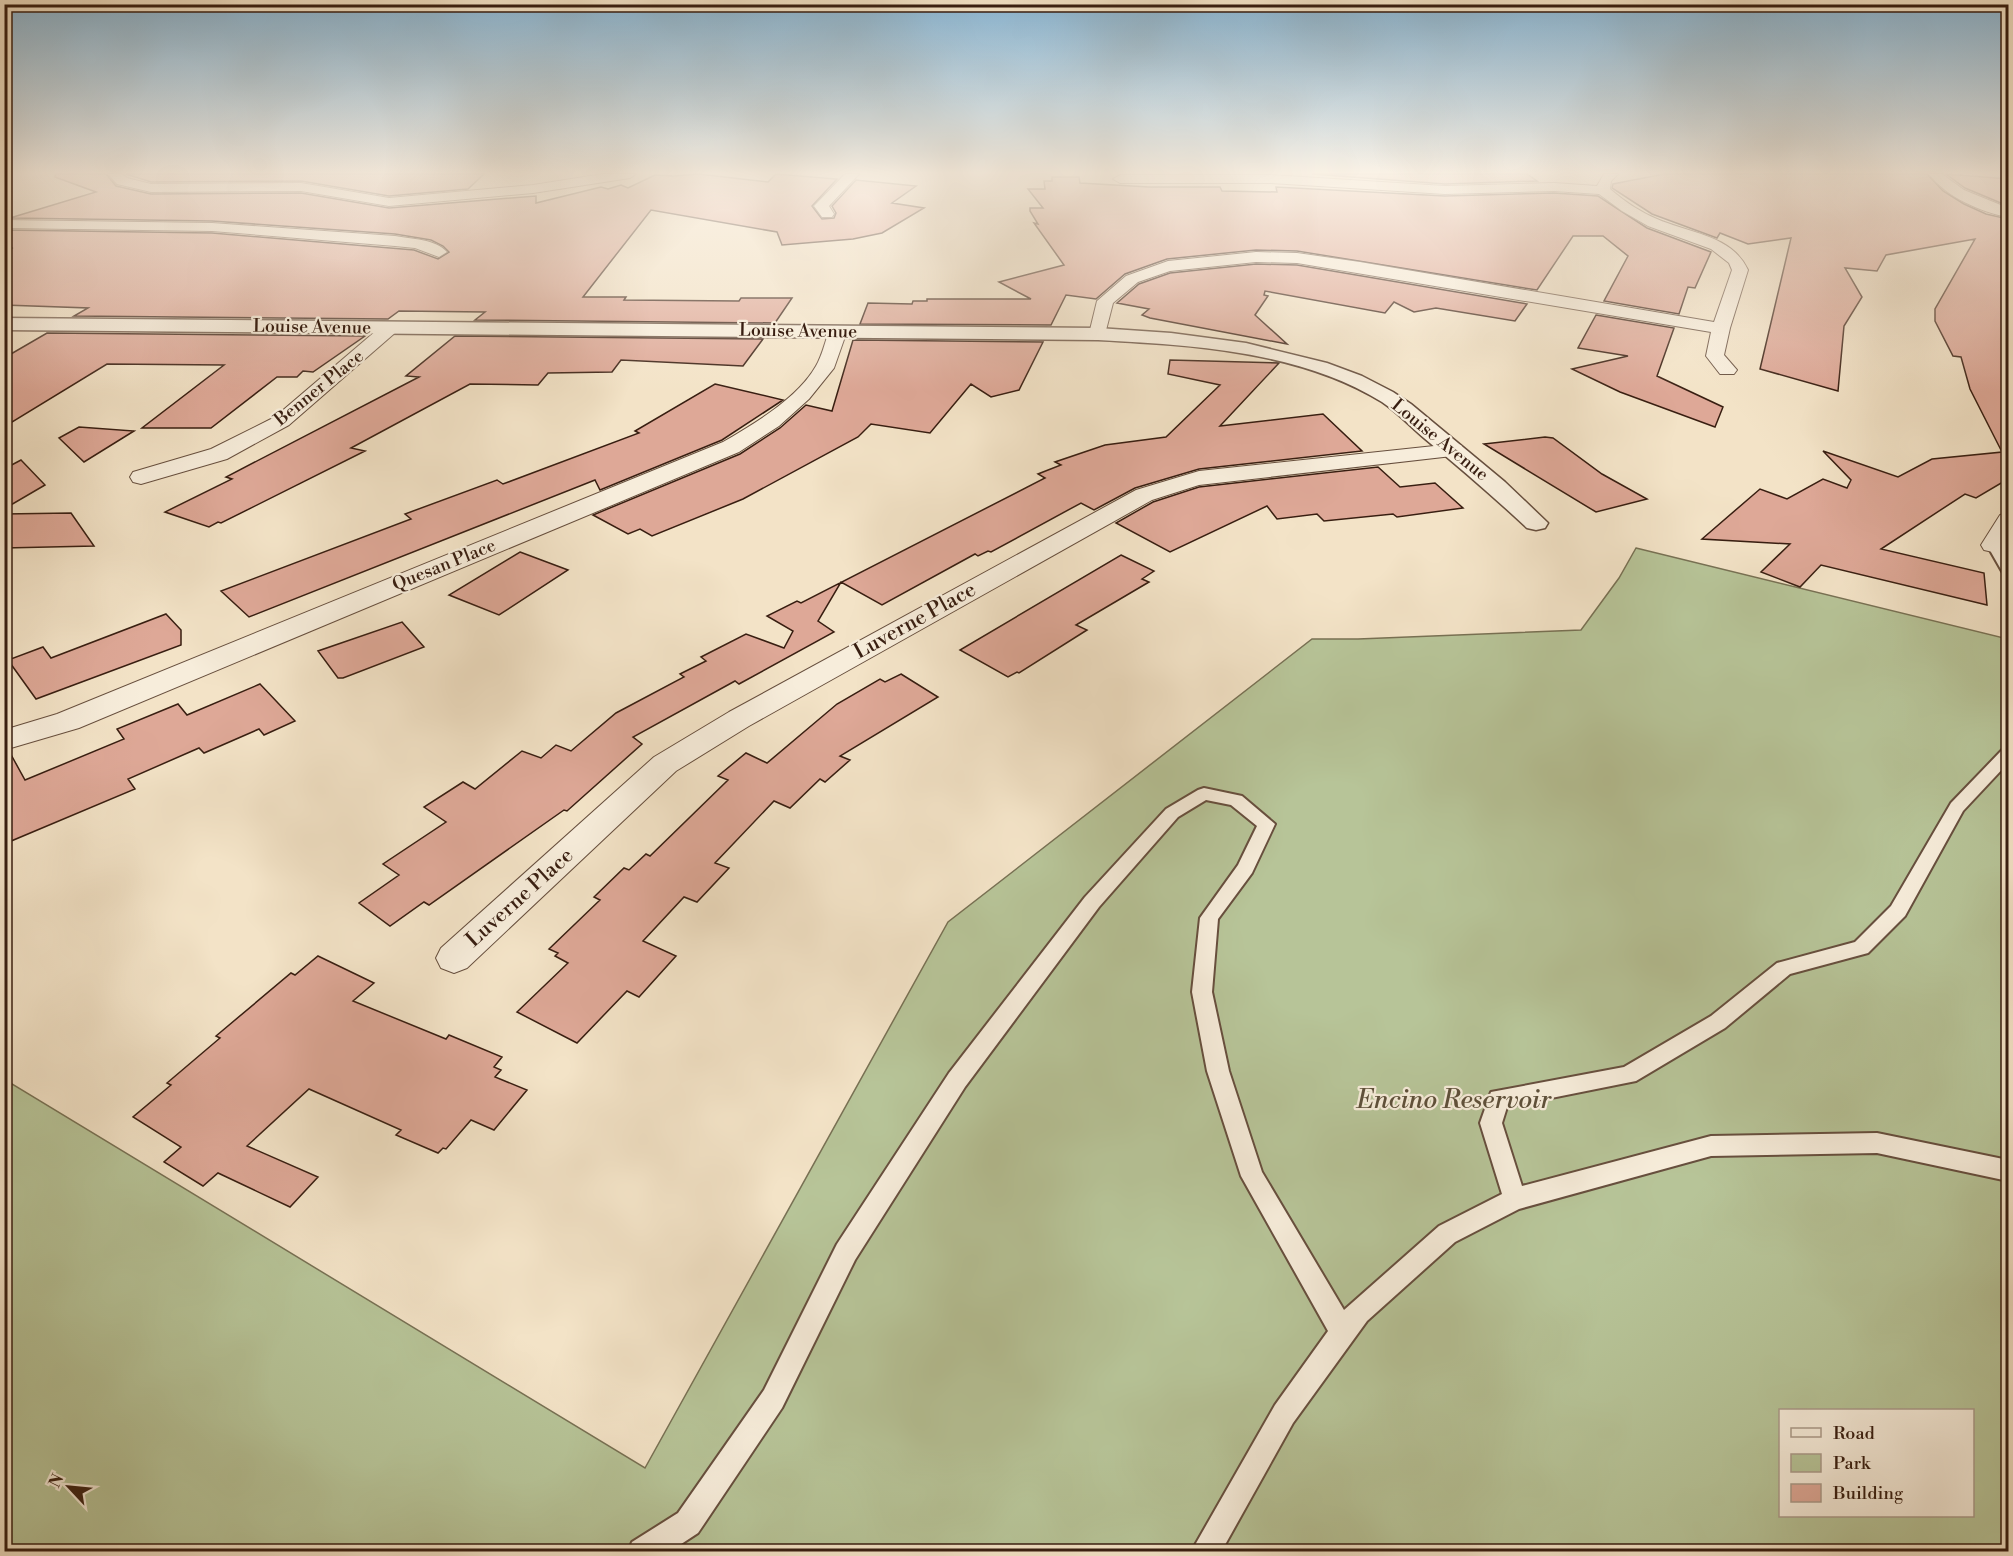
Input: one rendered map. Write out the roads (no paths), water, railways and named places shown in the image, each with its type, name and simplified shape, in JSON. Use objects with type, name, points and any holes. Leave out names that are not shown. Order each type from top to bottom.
[{"type":"street","points":[[425,247],[439,252]]},
{"type":"street","points":[[1716,247],[1734,256],[1740,270],[1721,327],[1715,356],[1727,370]]},
{"type":"street","points":[[1098,334],[1105,302],[1132,279],[1168,266],[1256,256],[1297,258],[1360,267],[1721,327]]},
{"type":"street","name":"Louise Avenue","points":[[4,324],[1098,334],[1184,340],[1293,360],[1340,375],[1388,397],[1536,523]]},
{"type":"street","name":"Benner Place","points":[[141,477],[219,453],[282,421],[390,328]]},
{"type":"street","name":"Quesan Place","points":[[4,740],[68,721],[730,447],[772,422],[802,394],[825,368],[838,331]]},
{"type":"street","name":"Luverne Place","points":[[454,958],[664,764],[739,719],[1144,495],[1199,478],[1453,450]]},
{"type":"street","points":[[1993,545],[2008,520]]},
{"type":"lane","points":[[1993,545],[2008,570]]},
{"type":"lane","points":[[1515,1199],[1491,1124],[1499,1099],[1628,1075],[1718,1022],[1784,968],[1862,948],[1898,911],[1957,807],[2008,754]]},
{"type":"lane","points":[[642,1551],[688,1523],[773,1400],[846,1252],[957,1080],[1092,902],[1172,813],[1204,794],[1236,800],[1266,824],[1246,868],[1209,918],[1202,992],[1218,1071],[1252,1176],[1343,1332]]},
{"type":"lane","points":[[1205,1551],[1284,1414],[1358,1312],[1447,1234],[1515,1199],[1711,1146],[1877,1143],[2008,1171]]},
{"type":"park label","name":"Encino Reservoir","points":[[1454,1100]]}]
